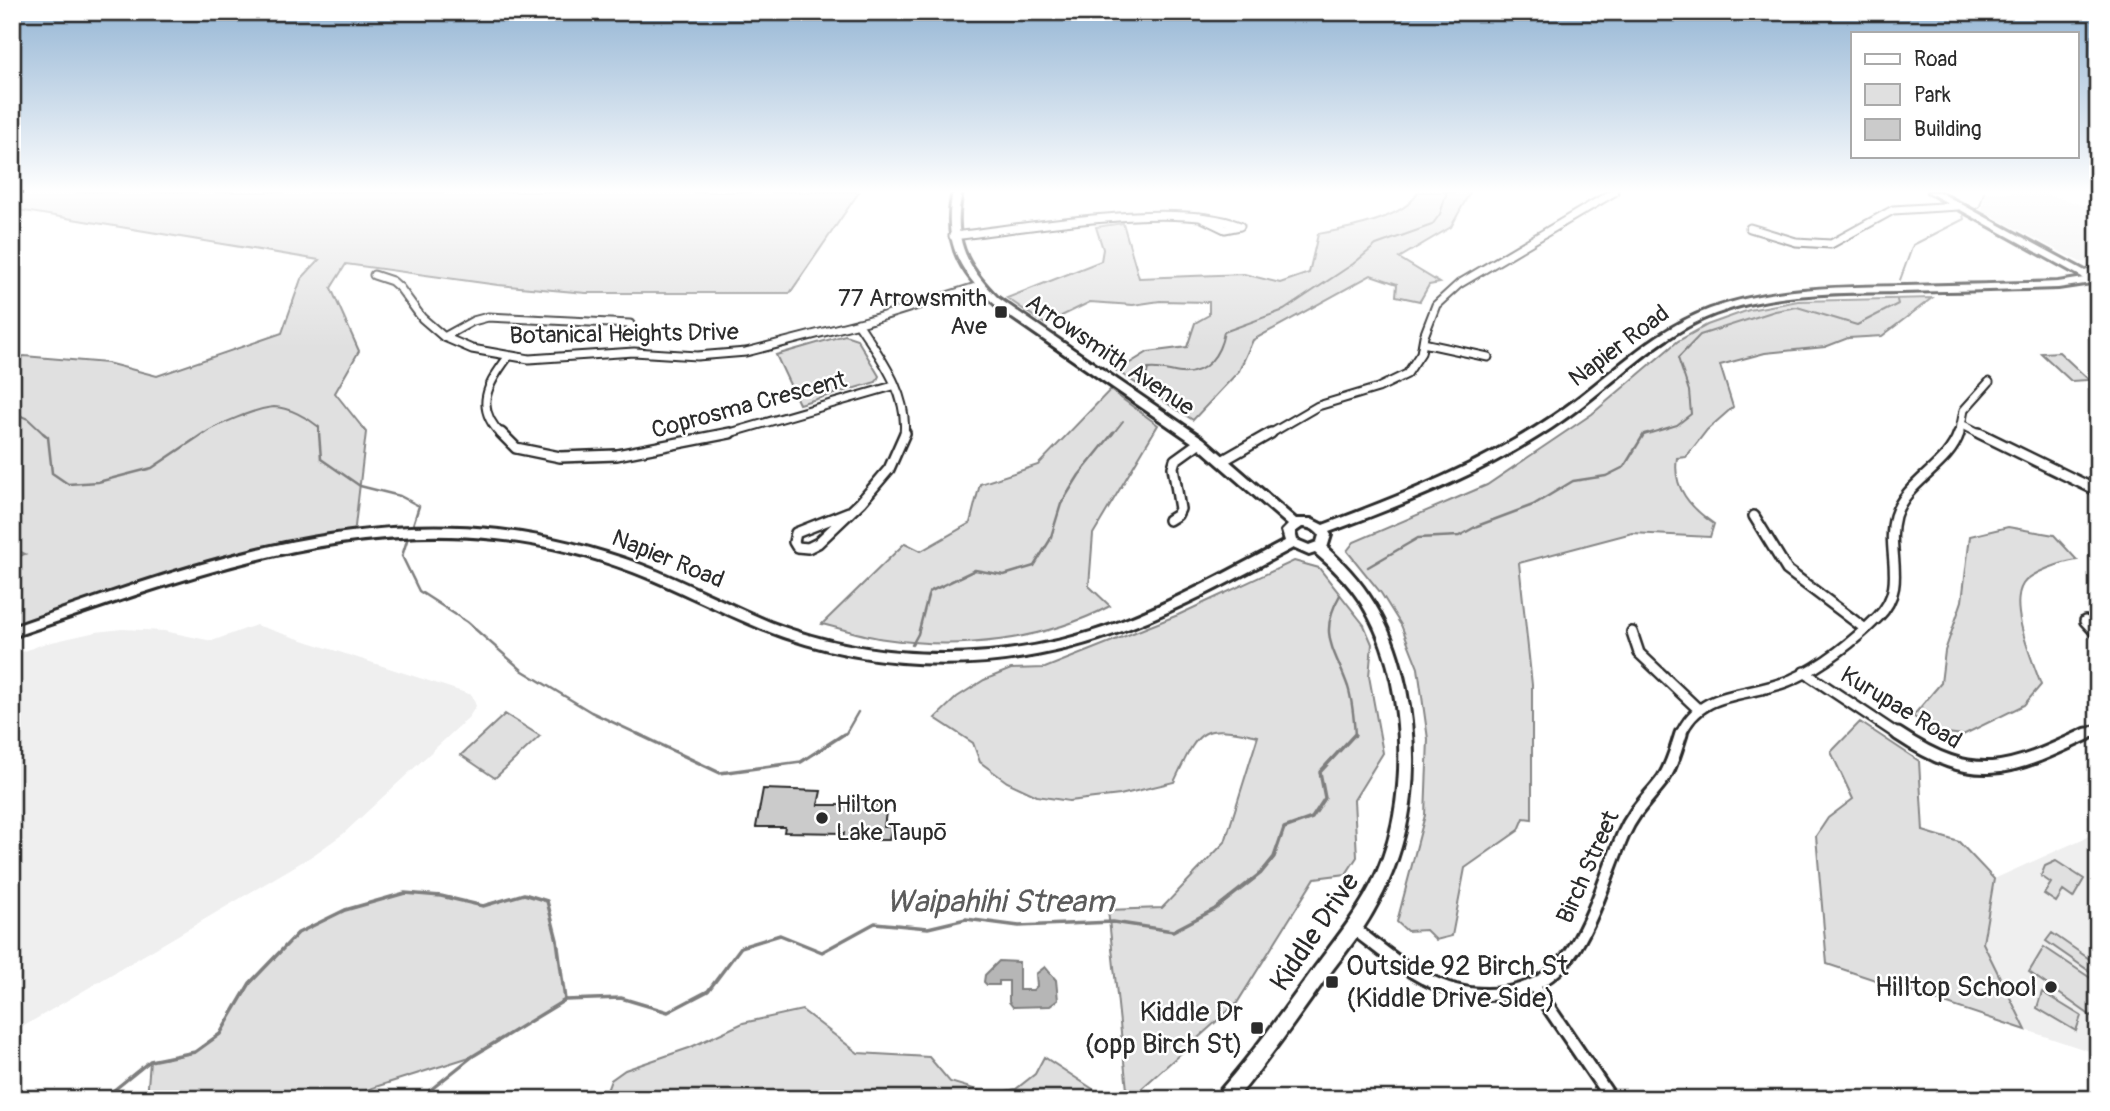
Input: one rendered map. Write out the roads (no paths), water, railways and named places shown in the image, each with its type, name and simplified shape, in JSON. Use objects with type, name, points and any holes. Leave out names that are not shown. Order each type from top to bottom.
[{"type":"main road","name":"Arrowsmith Avenue","points":[[955,244],[961,262],[979,286],[1009,311],[1200,442],[1294,524]]},
{"type":"main road","points":[[2031,244],[2093,276]]},
{"type":"main road","name":"Napier Road","points":[[1322,530],[1365,514],[1506,451],[1559,418],[1670,332],[1712,312],[1762,298],[1804,292],[2058,285],[2093,276]]},
{"type":"main road","points":[[1306,522],[1322,530],[1325,540],[1318,548],[1304,550],[1292,543],[1288,531],[1294,524],[1306,522]]},
{"type":"main road","name":"Napier Road","points":[[12,632],[175,576],[252,554],[350,537],[438,531],[513,536],[596,554],[789,634],[847,651],[915,659],[991,657],[1073,642],[1111,629],[1158,610],[1292,543]]},
{"type":"main road","name":"Kiddle Drive","points":[[1224,1099],[1257,1061],[1354,929],[1382,880],[1401,820],[1406,757],[1398,672],[1378,621],[1340,569],[1318,548]]},
{"type":"street","points":[[1222,461],[1318,406],[1397,381],[1415,365],[1437,305],[1452,289],[1527,244]]},
{"type":"street","name":"Botanical Heights Drive","points":[[374,275],[392,281],[400,288],[422,317],[444,337],[472,349],[508,356],[561,359],[634,352],[724,355],[770,348],[979,286]]},
{"type":"street","points":[[444,337],[473,321],[488,317],[631,327],[638,317]]},
{"type":"street","points":[[849,512],[796,533],[794,542],[797,547],[808,548],[818,542],[849,512],[887,474],[900,450],[905,416],[893,386],[859,323]]},
{"type":"street","points":[[1423,343],[1488,357]]},
{"type":"street","name":"Coprosma Crescent","points":[[508,356],[495,375],[486,396],[487,415],[493,429],[500,440],[511,446],[527,453],[552,456],[635,453],[692,444],[893,386]]},
{"type":"street","points":[[1632,632],[1639,653],[1698,709],[1776,686],[1804,672],[1882,613],[1895,591],[1897,566],[1893,532],[1896,513],[1906,496],[1961,434],[1965,408],[1989,383]]},
{"type":"street","points":[[1961,424],[2098,491]]},
{"type":"street","points":[[1169,520],[1177,515],[1180,509],[1173,467],[1175,460],[1200,442]]},
{"type":"street","points":[[1754,516],[1787,570],[1864,628]]},
{"type":"street","points":[[2085,621],[2098,635]]},
{"type":"street","name":"Kurupae Road","points":[[1804,672],[1923,751],[1940,760],[1971,770],[2009,768],[2098,729]]},
{"type":"street","name":"Birch Street","points":[[1354,929],[1403,965],[1432,982],[1449,988],[1492,994],[1516,992],[1550,977],[1576,946],[1632,815],[1660,784],[1691,716],[1698,709]]},
{"type":"street","points":[[1534,986],[1611,1099]]},
{"type":"waterway","points":[[1145,381],[1148,369],[1190,373],[1205,367],[1215,356],[1224,332],[1284,310],[1379,244]]},
{"type":"waterway","name":"Waipahihi Stream","points":[[1900,280],[1915,244]]},
{"type":"waterway","name":"Waipahihi Stream","points":[[1644,435],[1677,425],[1691,414],[1689,391],[1678,358],[1700,335],[1775,311],[1797,307],[1857,325],[1898,304],[1897,300]]},
{"type":"waterway","points":[[202,435],[237,418],[274,407],[291,411],[309,420],[319,427],[319,433]]},
{"type":"waterway","points":[[12,412],[28,419],[45,435]]},
{"type":"waterway","points":[[1112,435],[1123,421]]},
{"type":"waterway","points":[[43,433],[48,437],[52,473],[68,484],[98,482],[152,468],[204,433]]},
{"type":"waterway","points":[[319,433],[321,459],[360,486],[400,496],[419,506],[412,528]]},
{"type":"waterway","points":[[912,645],[918,634],[929,592],[975,570],[1004,575],[1034,566],[1050,540],[1061,504],[1079,475],[1113,433]]},
{"type":"waterway","name":"Waipahihi Stream","points":[[1368,567],[1418,538],[1459,536],[1477,526],[1533,505],[1573,481],[1606,476],[1624,467],[1644,434],[1648,433]]},
{"type":"waterway","points":[[409,534],[402,556],[419,591],[467,622],[523,671],[591,712],[642,736]]},
{"type":"waterway","name":"Waipahihi Stream","points":[[1340,595],[1330,621],[1330,642],[1350,693],[1355,734]]},
{"type":"waterway","points":[[841,736],[846,733],[858,712]]},
{"type":"waterway","points":[[638,734],[720,773],[801,762],[844,734]]},
{"type":"waterway","name":"Waipahihi Stream","points":[[565,1000],[621,998],[668,1012],[708,991],[741,947],[780,935],[822,952],[875,923],[928,928],[966,919],[1019,926],[1113,922],[1173,931],[1215,909],[1261,873],[1274,857],[1284,828],[1312,818],[1325,798],[1320,772],[1355,734]]},
{"type":"waterway","points":[[103,1099],[150,1061],[195,1052],[220,1034],[250,983],[298,933],[345,910],[405,893],[441,896],[483,906],[524,894],[547,901],[557,940],[565,1000]]},
{"type":"waterway","name":"Waipahihi Stream","points":[[419,1099],[473,1056],[565,1000]]},
{"type":"place","name":"77 Arrowsmith Ave","points":[[1001,312]]},
{"type":"place","name":"Hilton Lake Taupō","points":[[822,818]]},
{"type":"place","name":"Outside 92 Birch St (Kiddle Drive Side)","points":[[1332,982]]},
{"type":"place","name":"Hilltop School","points":[[2051,987]]},
{"type":"place","name":"Kiddle Dr (opp Birch St)","points":[[1257,1028]]}]
